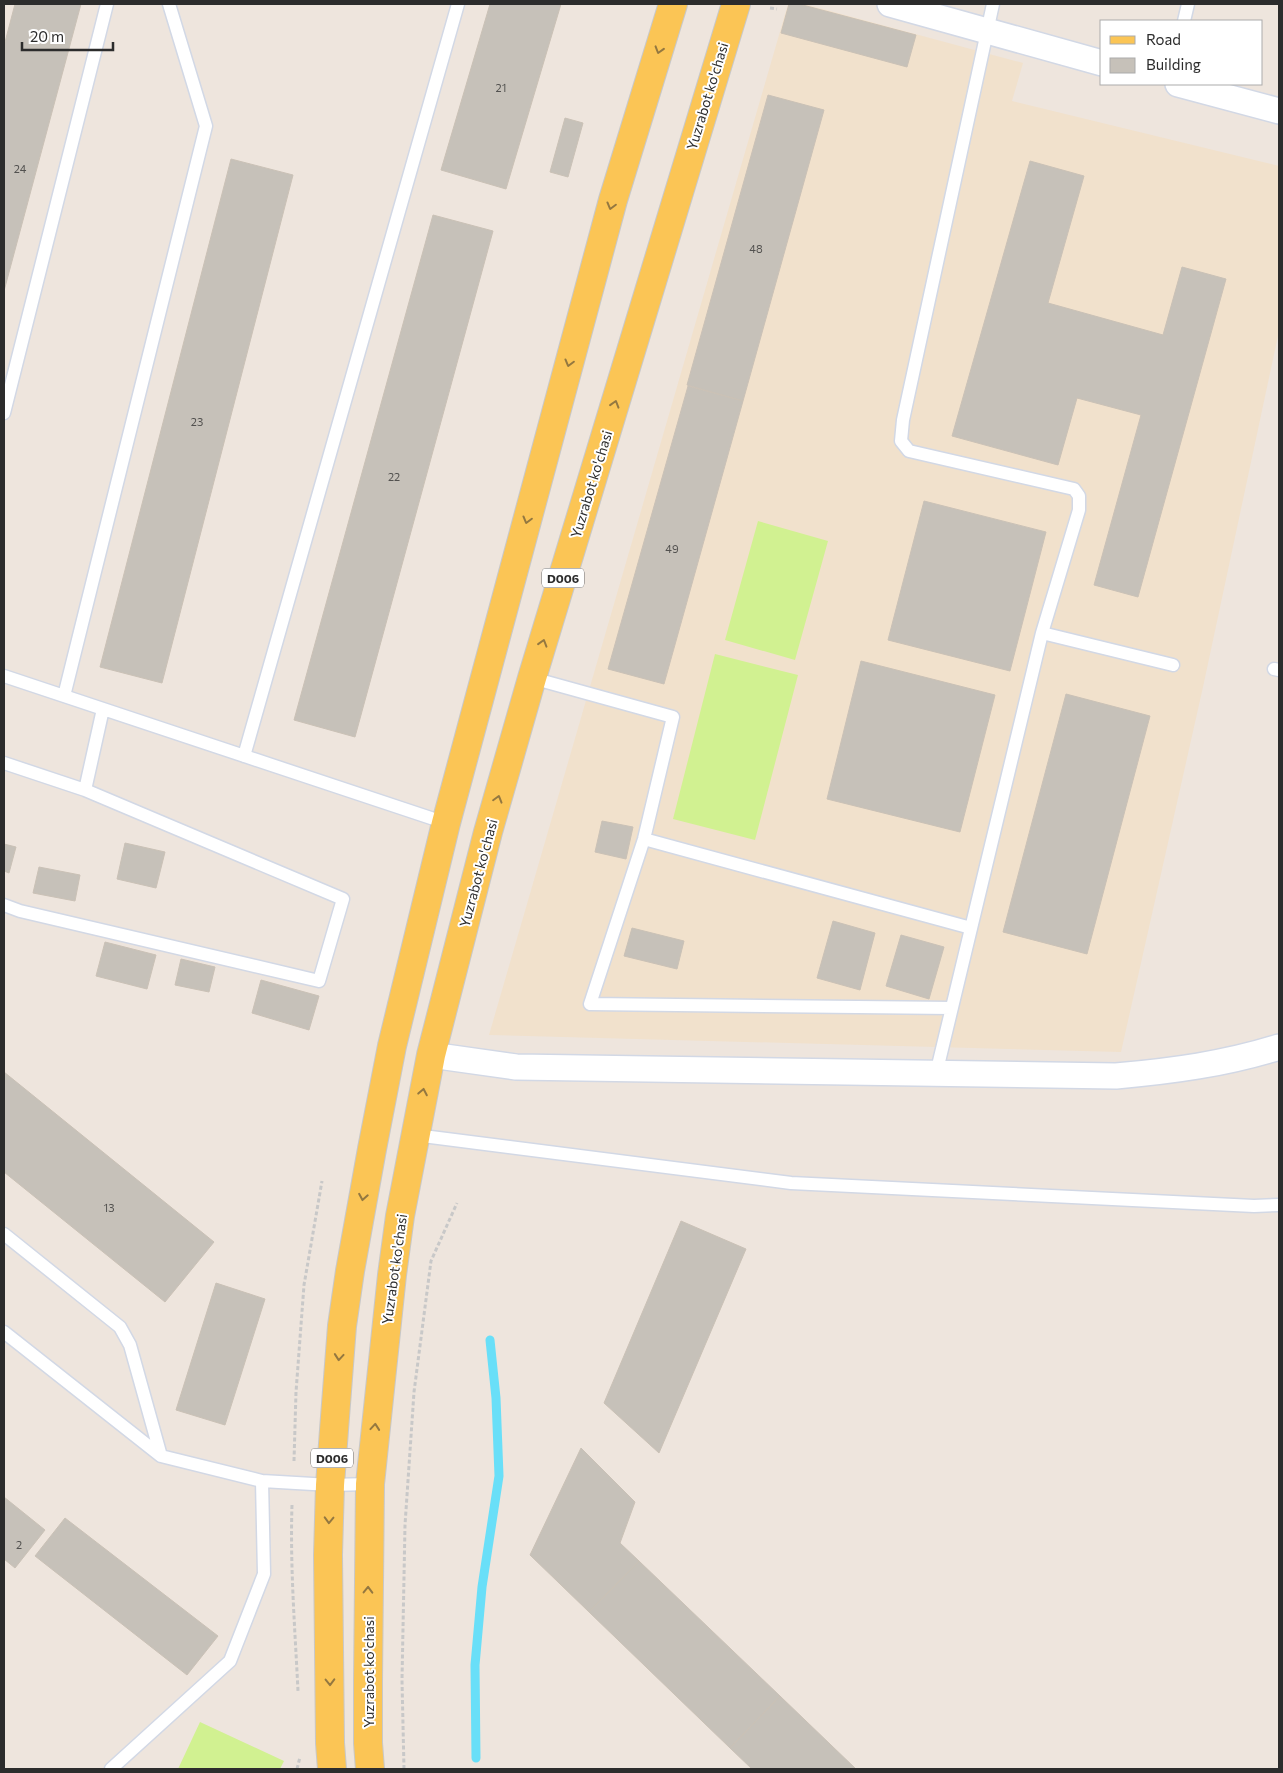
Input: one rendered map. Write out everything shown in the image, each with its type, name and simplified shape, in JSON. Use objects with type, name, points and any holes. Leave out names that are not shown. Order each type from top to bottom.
[{"type":"main road","name":"D006","points":[[331,1756],[328,1555],[330,1485],[342,1326],[350,1271],[392,1046],[446,823],[613,200],[673,4]]},
{"type":"main road","name":"Yuzrabot ko'chasi","points":[[368,1756],[370,1484],[400,1216],[431,1055],[484,851],[532,678],[736,4]]},
{"type":"main road","points":[[331,1756],[368,1756]]},
{"type":"street","points":[[890,4],[1100,62]]},
{"type":"street","points":[[1182,85],[1279,112]]},
{"type":"street","points":[[431,1055],[516,1067],[1116,1076],[1185,1069],[1251,1056],[1279,1047]]},
{"type":"lane","points":[[4,413],[108,4]]},
{"type":"lane","points":[[64,696],[206,126],[169,4]]},
{"type":"lane","points":[[244,756],[458,4]]},
{"type":"lane","points":[[936,1074],[1042,633],[1079,510],[1079,496],[1074,489],[909,451],[901,441],[993,4]]},
{"type":"lane","points":[[1184,20],[1188,4]]},
{"type":"lane","points":[[1042,633],[1173,665]]},
{"type":"lane","points":[[4,676],[446,823]]},
{"type":"lane","points":[[532,678],[673,717],[644,839],[590,1004],[952,1008]]},
{"type":"lane","points":[[85,790],[102,709]]},
{"type":"lane","points":[[4,763],[85,790],[343,899],[318,981],[20,911],[4,905]]},
{"type":"lane","points":[[644,839],[972,928]]},
{"type":"lane","points":[[415,1135],[791,1183],[1244,1205],[1279,1205]]},
{"type":"lane","points":[[4,1234],[120,1326],[130,1345],[161,1456]]},
{"type":"lane","points":[[4,1332],[161,1456],[262,1481],[330,1485],[370,1484]]},
{"type":"lane","points":[[111,1769],[230,1661],[264,1574],[262,1481]]},
{"type":"path","points":[[770,8],[777,9]]},
{"type":"path","points":[[404,1769],[402,1680],[405,1525],[414,1392],[431,1261],[457,1203]]},
{"type":"shaded area","points":[[788,4],[804,4],[1023,63],[1012,101],[1279,166],[1279,331],[1203,687],[1121,1052],[489,1035]]},
{"type":"green space","points":[[758,521],[828,541],[795,660],[725,640]]},
{"type":"green space","points":[[715,654],[798,675],[755,840],[673,819]]},
{"type":"green space","points":[[200,1722],[284,1761],[280,1769],[178,1769]]},
{"type":"building","points":[[15,4],[81,4],[4,291],[4,46]]},
{"type":"building","points":[[490,4],[561,4],[506,189],[441,170]]},
{"type":"building","points":[[789,4],[799,4],[916,35],[907,67],[781,33]]},
{"type":"building","points":[[768,95],[824,110],[743,401],[687,385]]},
{"type":"building","points":[[565,118],[583,123],[568,177],[550,172]]},
{"type":"building","points":[[231,159],[293,175],[162,683],[100,667]]},
{"type":"building","points":[[1030,161],[1084,176],[1048,303],[1163,335],[1182,267],[1226,279],[1138,597],[1094,585],[1141,415],[1077,398],[1058,465],[952,436]]},
{"type":"building","points":[[433,215],[493,231],[355,737],[294,720]]},
{"type":"building","points":[[688,386],[743,401],[664,684],[608,669]]},
{"type":"building","points":[[924,501],[1046,532],[1010,671],[888,640]]},
{"type":"building","points":[[861,661],[995,695],[960,832],[827,799]]},
{"type":"building","points":[[1066,694],[1150,716],[1087,954],[1003,932]]},
{"type":"building","points":[[602,821],[633,827],[626,859],[595,852]]},
{"type":"building","points":[[125,843],[165,852],[156,888],[117,879]]},
{"type":"building","points":[[4,844],[16,847],[9,873],[4,871]]},
{"type":"building","points":[[39,867],[80,875],[75,901],[33,893]]},
{"type":"building","points":[[833,921],[875,933],[860,990],[817,978]]},
{"type":"building","points":[[632,928],[684,941],[677,969],[624,956]]},
{"type":"building","points":[[901,935],[944,947],[929,999],[886,986]]},
{"type":"building","points":[[105,942],[156,955],[147,989],[96,976]]},
{"type":"building","points":[[181,959],[215,967],[209,992],[175,985]]},
{"type":"building","points":[[261,980],[319,996],[309,1030],[252,1013]]},
{"type":"building","points":[[4,1072],[214,1242],[165,1302],[4,1172]]},
{"type":"building","points":[[681,1221],[746,1249],[659,1453],[604,1403]]},
{"type":"building","points":[[216,1283],[265,1299],[225,1425],[176,1410]]},
{"type":"building","points":[[581,1448],[635,1502],[620,1543],[639,1561],[589,1612],[530,1555]]},
{"type":"building","points":[[4,1497],[45,1530],[15,1568],[4,1559]]},
{"type":"building","points":[[65,1518],[218,1636],[187,1675],[35,1556]]},
{"type":"building","points":[[639,1561],[780,1696],[730,1748],[589,1612]]},
{"type":"building","points":[[780,1696],[856,1769],[752,1769],[730,1748]]},
{"type":"waterway","points":[[476,1758],[475,1665],[482,1587],[499,1476],[496,1398],[490,1340]]}]
